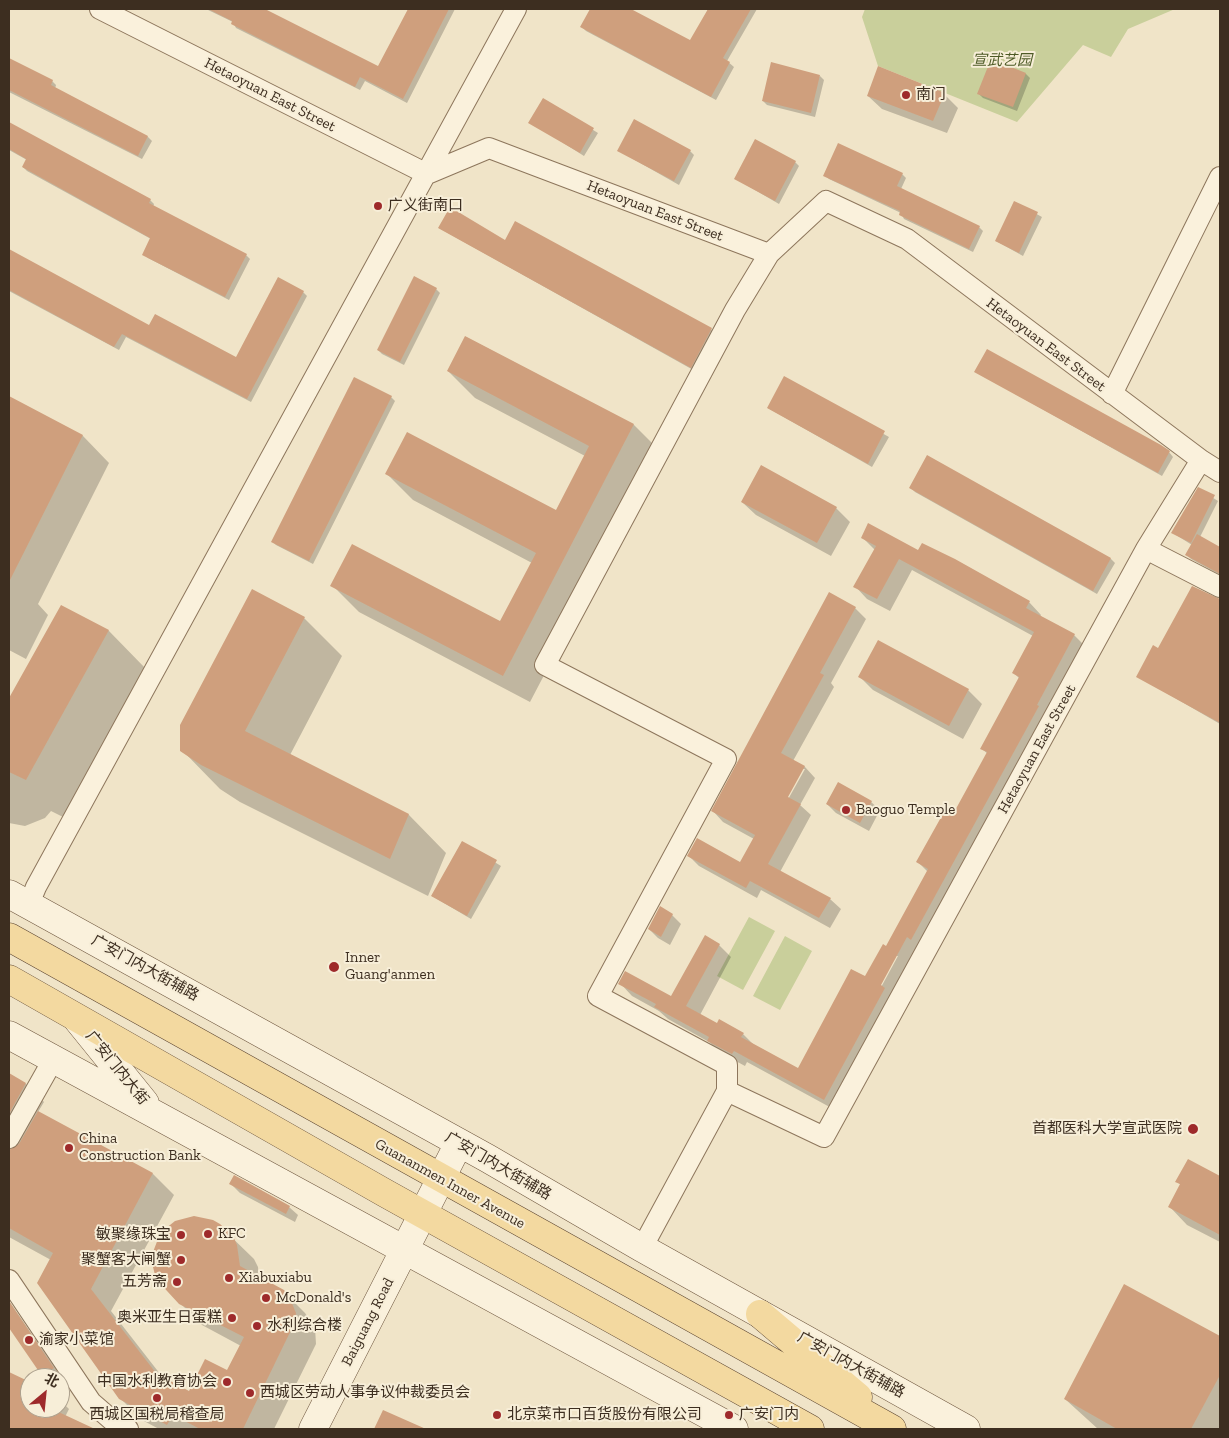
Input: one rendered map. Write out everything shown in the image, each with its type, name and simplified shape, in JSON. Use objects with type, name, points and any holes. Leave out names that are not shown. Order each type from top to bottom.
[{"type":"main road","points":[[9,922],[67,969]]},
{"type":"main road","name":"Guananmen Inner Avenue","points":[[9,937],[441,1179],[894,1429]]},
{"type":"main road","points":[[9,979],[423,1215],[810,1429]]},
{"type":"main road","points":[[9,991],[51,1003]]},
{"type":"main road","points":[[760,1314],[894,1429]]},
{"type":"street","name":"Hetaoyuan East Street","points":[[100,9],[427,174],[489,148],[770,254],[826,201],[907,239],[1201,460],[1146,548],[824,1137],[727,1091]]},
{"type":"street","points":[[19,899],[41,878],[516,9]]},
{"type":"street","points":[[1112,394],[1220,177]]},
{"type":"street","points":[[642,1248],[727,1091],[727,1065],[598,996],[726,759],[545,665],[735,310],[770,254]]},
{"type":"street","points":[[1201,460],[1220,472]]},
{"type":"street","points":[[1146,548],[1220,587]]},
{"type":"street","name":"广安门内大街辅路","points":[[19,899],[966,1429]]},
{"type":"street","name":"广安门内大街","points":[[77,1018],[132,1090],[158,1118]]},
{"type":"street","points":[[9,1035],[158,1118],[731,1428]]},
{"type":"street","points":[[9,1138],[53,1060]]},
{"type":"street","name":"Baiguang Road","points":[[313,1429],[458,1143]]},
{"type":"street","points":[[9,1280],[91,1402],[114,1422],[128,1429]]},
{"type":"green space","name":"宣武艺园","points":[[865,9],[1175,9],[1128,29],[1111,57],[1083,45],[1017,122],[878,66],[862,17]]},
{"type":"green space","points":[[749,917],[775,931],[743,990],[717,976]]},
{"type":"green space","points":[[785,936],[812,951],[780,1010],[753,996]]},
{"type":"building","points":[[208,9],[265,9],[378,66],[408,9],[449,9],[403,99],[360,77],[355,87],[231,24],[232,21]]},
{"type":"building","points":[[590,9],[631,9],[690,40],[708,9],[751,9],[723,58],[730,62],[711,97],[580,27]]},
{"type":"building","points":[[9,58],[53,80],[51,85],[148,136],[138,156],[9,90]]},
{"type":"building","points":[[991,59],[1026,73],[1013,107],[977,94]]},
{"type":"building","points":[[771,62],[820,75],[811,113],[762,101]]},
{"type":"building","name":"南门","points":[[878,66],[945,93],[933,121],[867,96]]},
{"type":"building","points":[[543,98],[594,128],[580,153],[528,123]]},
{"type":"building","points":[[634,119],[691,150],[674,181],[617,151]]},
{"type":"building","points":[[9,122],[151,199],[149,203],[247,254],[225,297],[142,255],[150,238],[22,167],[26,159],[9,149]]},
{"type":"building","points":[[755,139],[796,161],[775,201],[734,179]]},
{"type":"building","points":[[838,143],[903,173],[897,186],[980,226],[969,249],[899,215],[900,211],[823,176]]},
{"type":"building","points":[[1014,201],[1038,212],[1019,253],[995,241]]},
{"type":"building","points":[[450,207],[505,240],[515,221],[712,328],[691,368],[438,228]]},
{"type":"building","points":[[9,249],[149,325],[155,314],[236,357],[278,277],[304,291],[247,399],[122,334],[114,347],[9,290]]},
{"type":"building","points":[[414,276],[437,288],[400,362],[377,350]]},
{"type":"building","points":[[465,336],[634,424],[503,676],[330,586],[352,544],[500,621],[536,553],[385,474],[407,432],[556,510],[589,446],[447,371]]},
{"type":"building","points":[[987,349],[1170,451],[1158,473],[974,372]]},
{"type":"building","points":[[784,376],[885,431],[868,464],[767,408]]},
{"type":"building","points":[[354,377],[392,396],[309,561],[271,542]]},
{"type":"building","points":[[9,396],[83,435],[9,582]]},
{"type":"building","points":[[927,455],[1111,558],[1093,591],[909,488]]},
{"type":"building","points":[[761,465],[837,507],[817,543],[741,502]]},
{"type":"building","points":[[1198,487],[1215,495],[1191,543],[1171,533]]},
{"type":"building","points":[[868,523],[918,550],[922,543],[955,559],[1030,601],[1026,608],[1075,634],[1037,705],[1039,706],[911,940],[907,937],[881,985],[885,988],[824,1100],[734,1051],[732,1054],[707,1041],[709,1037],[654,1007],[656,1004],[618,984],[625,971],[671,996],[705,935],[720,944],[686,1006],[717,1023],[719,1019],[744,1033],[741,1037],[798,1068],[851,969],[865,976],[883,944],[886,946],[928,869],[916,862],[944,812],[952,816],[987,752],[980,749],[1019,677],[1012,673],[1034,632],[899,559],[877,599],[853,587],[876,546],[861,538]]},
{"type":"building","points":[[1197,534],[1220,547],[1220,574],[1185,555]]},
{"type":"building","points":[[1192,586],[1220,599],[1220,723],[1136,677],[1153,645],[1158,648]]},
{"type":"building","points":[[252,589],[305,617],[245,731],[409,814],[390,859],[201,765],[180,751],[180,725]]},
{"type":"building","points":[[829,592],[856,607],[820,673],[824,675],[781,753],[805,766],[788,797],[801,804],[768,864],[831,898],[819,918],[750,881],[746,888],[687,856],[697,838],[740,862],[755,835],[711,811]]},
{"type":"building","points":[[61,605],[109,630],[26,780],[9,772],[9,698]]},
{"type":"building","points":[[878,640],[969,689],[949,726],[858,677]]},
{"type":"building","points":[[838,782],[872,801],[860,823],[826,804]]},
{"type":"building","points":[[462,841],[497,860],[467,916],[431,896]]},
{"type":"building","points":[[660,906],[673,914],[661,937],[648,929]]},
{"type":"building","points":[[9,1073],[26,1083],[9,1114]]},
{"type":"building","points":[[38,1111],[153,1173],[91,1289],[156,1373],[189,1391],[205,1359],[227,1370],[244,1337],[179,1304],[156,1279],[153,1267],[153,1252],[158,1239],[165,1229],[175,1221],[194,1216],[213,1220],[220,1224],[233,1236],[237,1245],[240,1266],[284,1290],[289,1296],[296,1313],[295,1322],[243,1429],[200,1429],[173,1415],[167,1425],[119,1399],[37,1283],[53,1253],[9,1228],[9,1150],[19,1144]]},
{"type":"building","points":[[1188,1159],[1220,1176],[1220,1235],[1168,1207],[1180,1184],[1175,1182]]},
{"type":"building","points":[[234,1175],[290,1206],[286,1214],[229,1184]]},
{"type":"building","points":[[1124,1284],[1220,1336],[1220,1375],[1191,1429],[1117,1429],[1064,1399]]},
{"type":"building","points":[[9,1301],[54,1368],[36,1368],[9,1328]]},
{"type":"building","points":[[9,1372],[20,1377],[20,1418],[70,1417],[95,1429],[9,1429]]},
{"type":"building","points":[[383,1410],[426,1429],[374,1429]]},
{"type":"place","name":"南门","points":[[906,95]]},
{"type":"place","name":"广义街南口","points":[[378,206]]},
{"type":"place","name":"Baoguo Temple","points":[[846,810]]},
{"type":"place","name":"Inner Guang'anmen","points":[[334,967]]},
{"type":"place","name":"首都医科大学宣武医院","points":[[1193,1129]]},
{"type":"place","name":"China Construction Bank","points":[[69,1148]]},
{"type":"place","name":"KFC","points":[[208,1234]]},
{"type":"place","name":"敏聚缘珠宝","points":[[181,1235]]},
{"type":"place","name":"聚蟹客大闸蟹","points":[[181,1260]]},
{"type":"place","name":"Xiabuxiabu","points":[[229,1278]]},
{"type":"place","name":"五芳斋","points":[[177,1282]]},
{"type":"place","name":"McDonald's","points":[[266,1298]]},
{"type":"place","name":"奥米亚生日蛋糕","points":[[232,1318]]},
{"type":"place","name":"水利综合楼","points":[[257,1326]]},
{"type":"place","name":"渝家小菜馆","points":[[29,1340]]},
{"type":"place","name":"中国水利教育协会","points":[[227,1382]]},
{"type":"place","name":"西城区劳动人事争议仲裁委员会","points":[[250,1393]]},
{"type":"place","name":"西城区国税局稽查局","points":[[157,1398]]},
{"type":"place","name":"北京菜市口百货股份有限公司","points":[[497,1415]]},
{"type":"place","name":"广安门内","points":[[729,1415]]}]
